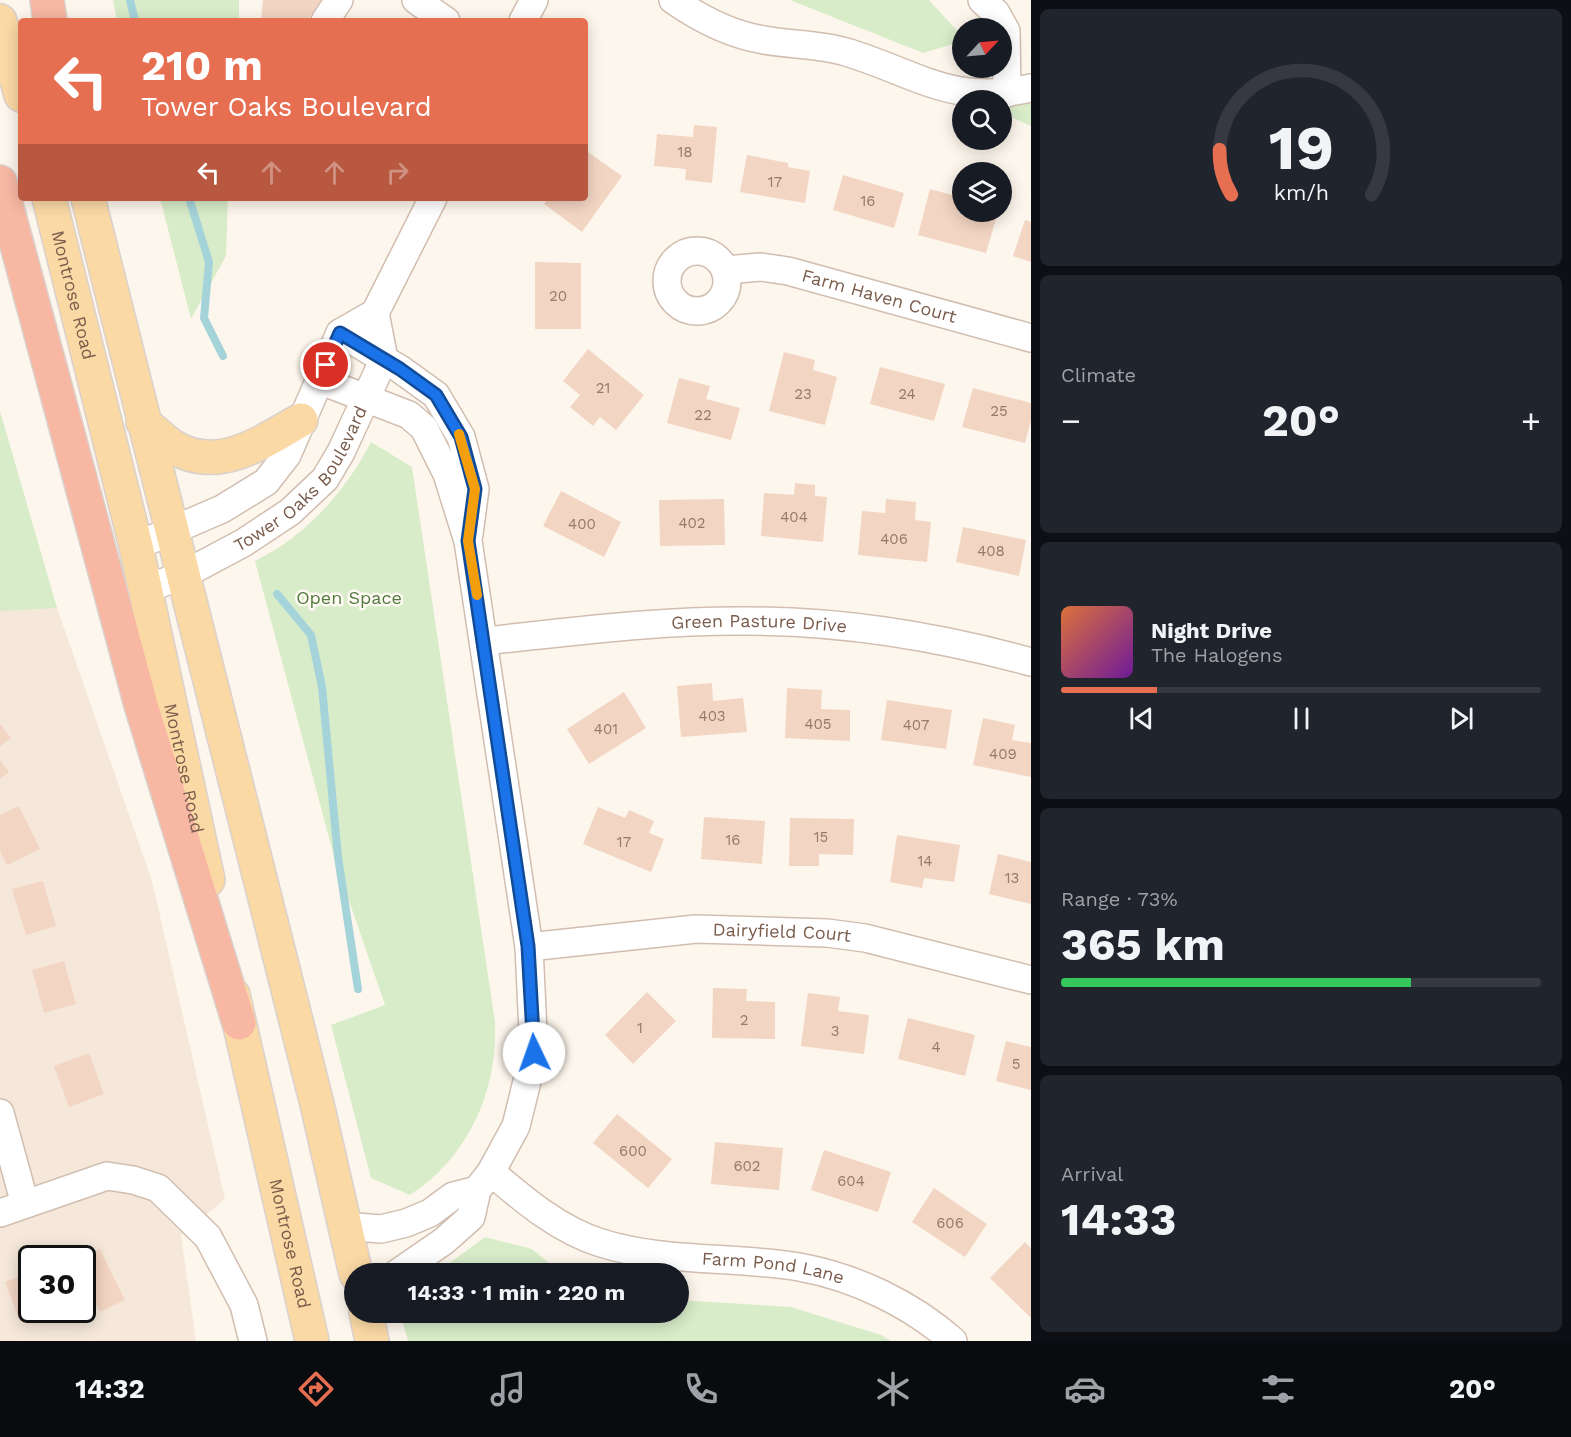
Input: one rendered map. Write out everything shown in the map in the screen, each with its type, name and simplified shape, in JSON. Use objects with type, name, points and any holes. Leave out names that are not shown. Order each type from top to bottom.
[{"type":"highway","points":[[47,0],[50,18]]},
{"type":"highway","points":[[0,182],[141,705],[238,1023]]},
{"type":"main road","points":[[39,0],[43,18]]},
{"type":"main road","points":[[0,21],[18,84]]},
{"type":"main road","name":"Montrose Road","points":[[50,201],[146,589],[238,1023],[312,1341]]},
{"type":"main road","name":"Montrose Road","points":[[89,201],[317,1104],[353,1263]]},
{"type":"main road","points":[[143,422],[174,447],[215,458],[248,451],[301,420]]},
{"type":"main road","points":[[368,1323],[372,1341]]},
{"type":"street","points":[[327,18],[339,0]]},
{"type":"street","points":[[525,18],[534,0]]},
{"type":"street","points":[[673,0],[719,26],[763,40],[844,52],[952,91],[1019,90],[1006,30],[996,14],[982,0]]},
{"type":"street","points":[[414,8],[439,18]]},
{"type":"street","points":[[431,201],[375,312],[340,333],[384,359],[436,395],[461,437],[475,489],[468,541]]},
{"type":"street","name":"Farm Haven Court","points":[[725,270],[761,267],[788,271],[1031,338]]},
{"type":"street","points":[[375,312],[384,359]]},
{"type":"street","name":"Tower Oaks Boulevard","points":[[136,546],[171,533],[245,496],[266,482],[287,455],[340,333]]},
{"type":"street","name":"Tower Oaks Boulevard","points":[[146,589],[183,575],[243,543],[290,512],[325,478],[384,359]]},
{"type":"street","points":[[319,380],[409,415],[424,428],[447,474],[468,541],[528,946],[534,1053],[516,1126],[484,1181],[471,1218],[444,1241],[412,1263]]},
{"type":"street","name":"Green Pasture Drive","points":[[484,641],[651,624],[748,621],[844,628],[937,639],[1031,662]]},
{"type":"street","name":"Dairyfield Court","points":[[528,946],[696,929],[827,933],[875,941],[1031,980]]},
{"type":"street","points":[[0,1113],[12,1209],[107,1176],[133,1180],[158,1188],[208,1237],[244,1305],[253,1341]]},
{"type":"street","points":[[344,1226],[381,1229],[406,1223],[430,1213],[453,1196],[484,1181]]},
{"type":"street","name":"Farm Pond Lane","points":[[484,1181],[601,1243],[650,1253],[800,1267],[847,1280],[888,1297],[929,1320],[953,1341]]},
{"type":"shaded area","points":[[31,533],[152,881],[225,1199],[181,1236],[196,1341],[0,1341],[0,541]]},
{"type":"green space","points":[[113,0],[239,0],[239,18],[116,18]]},
{"type":"green space","points":[[790,0],[929,0],[952,25],[952,44],[923,53]]},
{"type":"green space","points":[[1031,88],[1031,126],[1012,117],[1012,96]]},
{"type":"green space","points":[[161,201],[228,201],[226,256],[191,319]]},
{"type":"green space","points":[[0,411],[57,608],[0,611]]},
{"type":"green space","name":"Open Space","points":[[371,442],[412,467],[495,1022],[495,1047],[491,1072],[476,1120],[449,1162],[410,1195],[371,1178],[331,1025],[385,1005],[335,860],[255,561],[291,539],[322,511],[349,478]]},
{"type":"green space","points":[[485,1237],[532,1249],[549,1263],[450,1263]]},
{"type":"green space","points":[[689,1301],[791,1307],[881,1335],[891,1341],[408,1341],[403,1323],[689,1323]]},
{"type":"building","points":[[263,0],[321,0],[309,18],[261,18]]},
{"type":"building","points":[[694,125],[717,127],[712,183],[685,180],[686,169],[654,166],[657,134],[693,137]]},
{"type":"building","points":[[588,152],[622,176],[582,232],[544,204],[546,201],[588,201]]},
{"type":"building","points":[[747,155],[788,163],[788,167],[810,171],[805,203],[740,192]]},
{"type":"building","points":[[843,175],[904,193],[894,228],[833,210]]},
{"type":"building","points":[[930,189],[952,195],[952,222],[995,222],[986,253],[918,235]]},
{"type":"building","points":[[1025,220],[1031,222],[1031,262],[1013,256]]},
{"type":"building","points":[[535,262],[581,263],[581,329],[535,329]]},
{"type":"building","points":[[588,349],[644,395],[616,430],[600,417],[593,426],[570,407],[580,395],[563,381]]},
{"type":"building","points":[[784,352],[815,360],[813,370],[837,377],[825,425],[769,411]]},
{"type":"building","points":[[880,367],[945,384],[934,421],[870,404]]},
{"type":"building","points":[[679,378],[710,386],[706,399],[740,408],[731,440],[667,423]]},
{"type":"building","points":[[973,388],[1031,403],[1031,420],[1025,443],[962,427]]},
{"type":"building","points":[[795,483],[815,485],[815,496],[827,497],[823,542],[761,536],[764,493],[794,495]]},
{"type":"building","points":[[561,491],[621,522],[604,557],[543,526]]},
{"type":"building","points":[[724,499],[725,545],[660,546],[659,500]]},
{"type":"building","points":[[886,499],[916,502],[915,520],[931,522],[927,562],[858,555],[862,511],[885,513]]},
{"type":"building","points":[[963,527],[1026,540],[1019,576],[956,562]]},
{"type":"building","points":[[712,683],[713,701],[743,698],[747,732],[681,737],[677,686]]},
{"type":"building","points":[[787,688],[822,690],[821,709],[850,710],[850,741],[785,738]]},
{"type":"building","points":[[624,692],[646,728],[589,764],[567,729]]},
{"type":"building","points":[[887,700],[952,710],[946,749],[881,740]]},
{"type":"building","points":[[983,718],[1015,725],[1012,740],[1031,743],[1031,777],[973,765]]},
{"type":"building","points":[[0,724],[11,738],[0,746]]},
{"type":"building","points":[[0,760],[9,772],[0,779]]},
{"type":"building","points":[[19,806],[40,849],[7,865],[0,851],[0,815]]},
{"type":"building","points":[[598,807],[625,818],[629,810],[654,821],[649,833],[664,839],[651,872],[583,844]]},
{"type":"building","points":[[704,817],[765,821],[762,864],[701,859]]},
{"type":"building","points":[[790,818],[854,819],[853,855],[819,854],[819,866],[789,866]]},
{"type":"building","points":[[897,835],[960,845],[954,882],[924,878],[922,888],[890,882]]},
{"type":"building","points":[[998,854],[1031,862],[1031,904],[989,894]]},
{"type":"building","points":[[43,881],[56,926],[26,935],[12,889]]},
{"type":"building","points":[[64,961],[76,1004],[44,1013],[32,970]]},
{"type":"building","points":[[713,988],[747,989],[746,1001],[775,1002],[775,1039],[712,1038]]},
{"type":"building","points":[[647,992],[676,1021],[633,1064],[605,1035]]},
{"type":"building","points":[[808,993],[840,997],[838,1011],[869,1015],[864,1054],[801,1046]]},
{"type":"building","points":[[908,1018],[975,1035],[965,1076],[898,1059]]},
{"type":"building","points":[[1006,1041],[1031,1047],[1031,1090],[996,1081]]},
{"type":"building","points":[[89,1053],[104,1094],[69,1107],[54,1066]]},
{"type":"building","points":[[617,1114],[672,1159],[648,1188],[593,1143]]},
{"type":"building","points":[[715,1142],[783,1148],[779,1190],[711,1184]]},
{"type":"building","points":[[824,1150],[891,1172],[878,1212],[811,1190]]},
{"type":"building","points":[[934,1188],[987,1224],[965,1257],[912,1222]]},
{"type":"building","points":[[1025,1242],[1031,1248],[1031,1318],[990,1278]]},
{"type":"building","points":[[100,1249],[125,1300],[100,1312],[96,1304],[96,1251]]},
{"type":"building","points":[[18,1277],[18,1316],[5,1282]]},
{"type":"waterway","points":[[130,0],[134,18]]},
{"type":"waterway","points":[[190,201],[209,262],[204,318],[223,356]]},
{"type":"waterway","points":[[277,594],[311,635],[322,687],[338,857],[358,989]]},
{"type":"slow traffic","points":[[459,434],[475,489],[468,541],[477,595]]},
{"type":"route","points":[[326,365],[340,333],[400,369],[436,395],[461,437],[475,489],[468,541],[528,946],[534,1053]]}]
